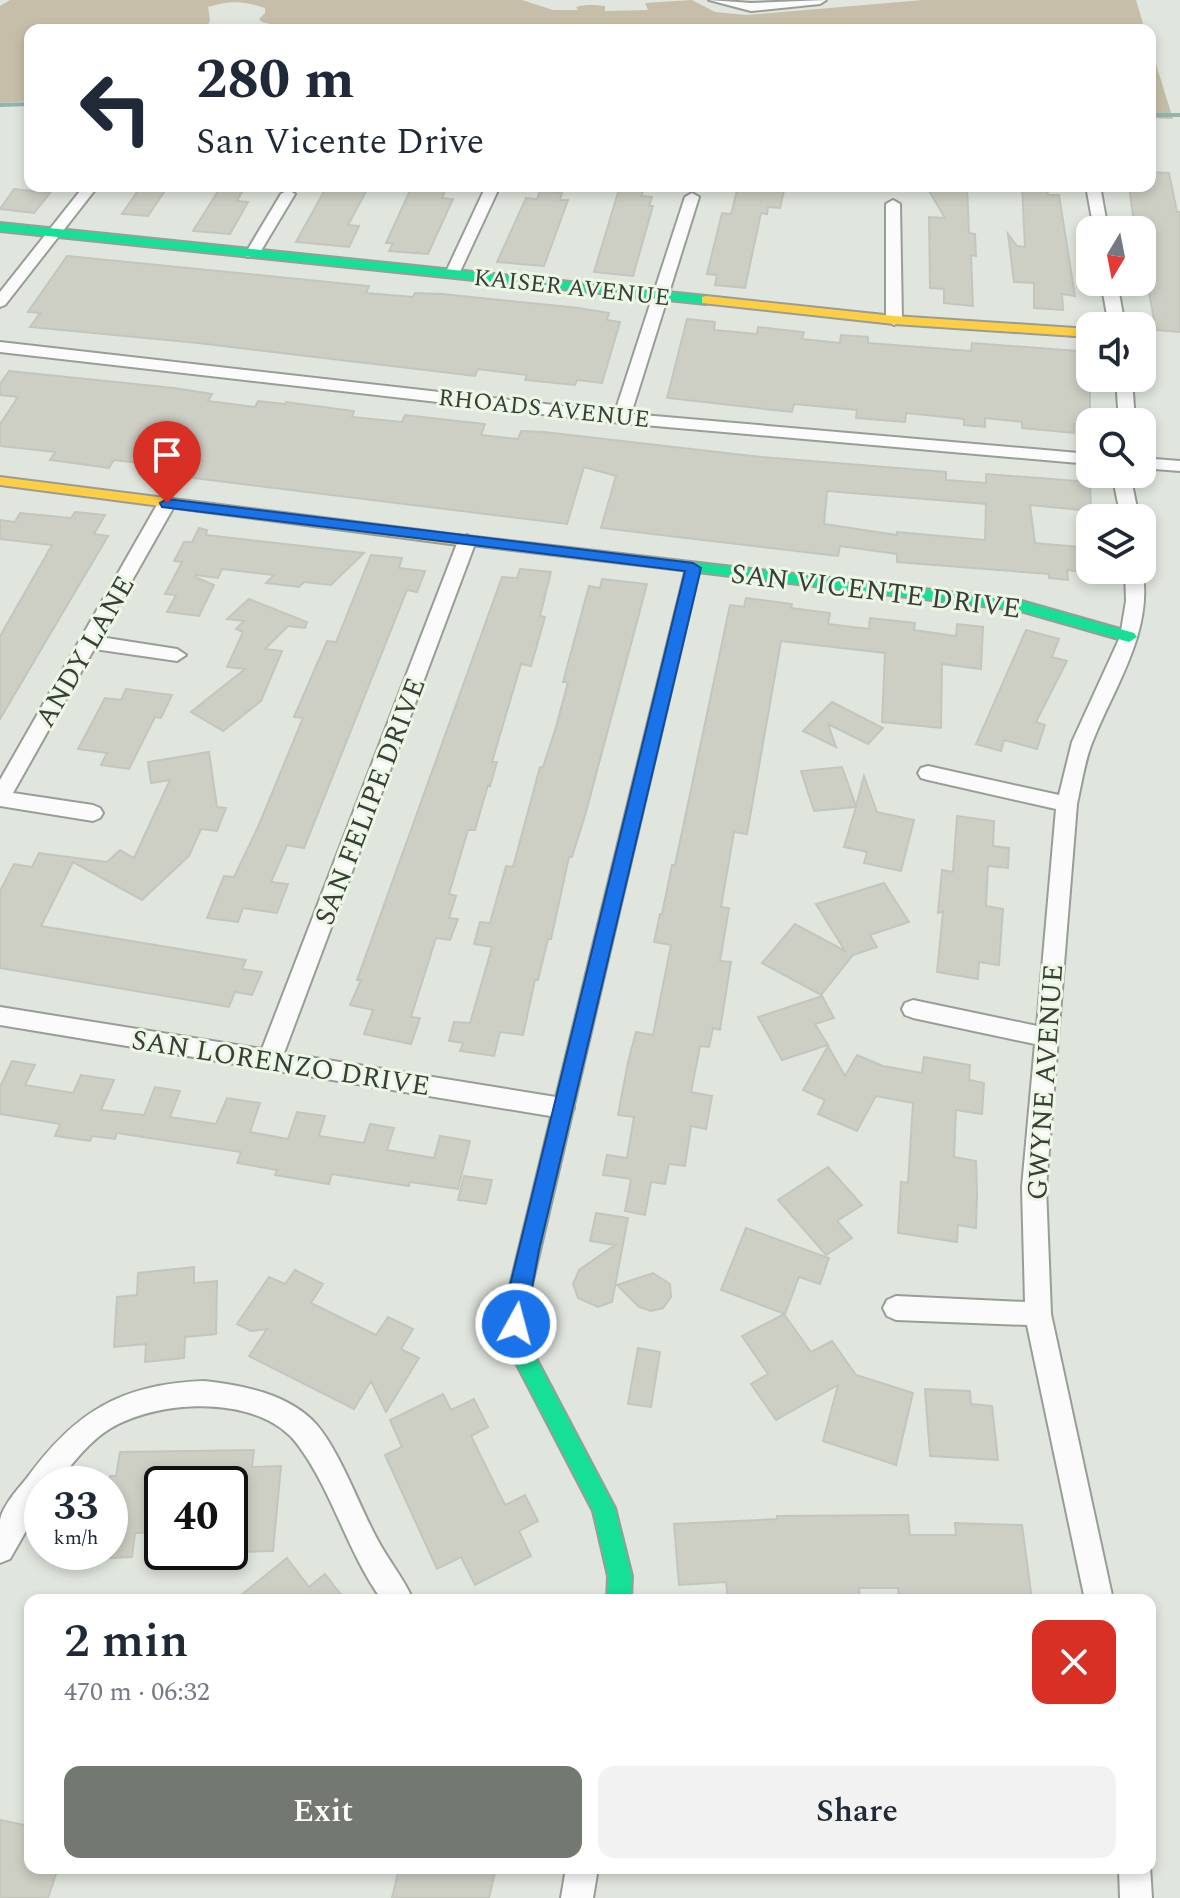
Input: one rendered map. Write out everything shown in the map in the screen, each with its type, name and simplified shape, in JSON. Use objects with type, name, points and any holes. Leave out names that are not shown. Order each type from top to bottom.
[{"type":"street","points":[[715,0],[734,6],[820,0]]},
{"type":"street","points":[[0,302],[86,192]]},
{"type":"street","points":[[452,274],[490,192]]},
{"type":"street","points":[[1094,192],[1098,216]]},
{"type":"street","points":[[252,254],[288,194]]},
{"type":"street","points":[[621,418],[692,197]]},
{"type":"street","points":[[893,204],[894,320]]},
{"type":"street","points":[[0,227],[54,233]]},
{"type":"street","name":"KAISER AVENUE","points":[[54,233],[894,320],[1076,332]]},
{"type":"street","name":"RHOADS AVENUE","points":[[0,347],[621,418],[1076,458]]},
{"type":"street","points":[[1156,464],[1180,466]]},
{"type":"street","name":"SAN VICENTE DRIVE","points":[[0,481],[467,541],[1018,605],[1129,637]]},
{"type":"street","name":"ANDY LANE","points":[[0,799],[167,503]]},
{"type":"street","name":"SAN FELIPE DRIVE","points":[[269,1061],[467,541]]},
{"type":"street","points":[[619,1594],[620,1576],[604,1508],[516,1342],[516,1306],[693,568]]},
{"type":"street","name":"GWYNE AVENUE","points":[[1098,1594],[1038,1314],[1034,1187],[1067,804],[1082,742],[1129,637],[1134,584]]},
{"type":"street","points":[[90,642],[177,655]]},
{"type":"street","points":[[928,773],[1067,804]]},
{"type":"street","points":[[0,799],[93,813]]},
{"type":"street","points":[[913,1009],[1046,1037]]},
{"type":"street","name":"SAN LORENZO DRIVE","points":[[0,1016],[562,1108]]},
{"type":"street","points":[[896,1308],[1038,1314]]},
{"type":"street","points":[[0,1549],[8,1528],[57,1461],[98,1420],[137,1403],[187,1393],[237,1398],[268,1408],[305,1432],[342,1494],[373,1561],[395,1594]]},
{"type":"street","points":[[577,1898],[581,1874]]},
{"type":"street","points":[[1135,1874],[1136,1898]]},
{"type":"shaded area","points":[[10,0],[522,0],[553,10],[578,10],[576,7],[591,5],[605,6],[605,11],[648,10],[645,3],[692,0],[715,12],[747,15],[923,0],[1136,0],[1143,24],[270,24],[259,19],[265,8],[230,2],[208,7],[208,24],[24,24],[24,101],[0,103],[0,6]]},
{"type":"shaded area","points":[[1156,64],[1173,119],[1156,118]]},
{"type":"building","points":[[1156,172],[1169,173],[1177,212],[1180,212],[1180,332],[1156,330],[1156,312],[1153,312],[1150,296],[1156,296],[1156,216],[1133,216],[1130,192],[1156,192]]},
{"type":"building","points":[[14,189],[50,193],[34,213],[0,209]]},
{"type":"building","points":[[137,192],[164,192],[148,216],[122,214]]},
{"type":"building","points":[[217,192],[242,192],[237,201],[248,202],[230,234],[193,231]]},
{"type":"building","points":[[324,192],[366,192],[348,225],[359,226],[349,247],[296,242]]},
{"type":"building","points":[[409,192],[444,192],[442,198],[453,199],[428,254],[389,251],[393,243],[386,243]]},
{"type":"building","points":[[540,192],[551,192],[562,193],[560,200],[568,200],[544,266],[497,262],[526,198],[537,199]]},
{"type":"building","points":[[618,192],[643,192],[641,196],[652,197],[649,206],[653,206],[633,276],[594,272]]},
{"type":"building","points":[[736,192],[784,192],[780,208],[768,207],[767,214],[761,213],[745,288],[715,285],[717,275],[707,274],[722,213],[731,214]]},
{"type":"building","points":[[930,192],[967,192],[969,233],[975,234],[976,256],[971,255],[973,306],[944,303],[944,289],[930,288],[929,217],[945,218]]},
{"type":"building","points":[[1022,192],[1059,195],[1075,296],[1062,294],[1063,310],[1034,308],[1034,283],[1014,282],[1008,234],[1017,246],[1025,247]]},
{"type":"building","points":[[67,256],[369,286],[366,293],[413,297],[415,293],[442,294],[579,308],[609,313],[607,320],[620,322],[602,383],[577,380],[575,385],[525,380],[527,375],[478,369],[475,376],[198,343],[30,327],[40,313],[28,312]]},
{"type":"building","points":[[687,319],[715,322],[714,330],[757,334],[758,327],[804,332],[802,339],[840,343],[841,335],[868,337],[868,343],[971,351],[972,343],[1076,351],[1076,392],[1090,392],[1090,408],[1076,408],[1074,433],[1022,428],[1022,422],[985,418],[985,427],[964,425],[964,419],[906,413],[905,422],[856,418],[857,410],[794,404],[792,412],[667,398]]},
{"type":"building","points":[[9,371],[174,388],[212,394],[208,401],[255,407],[258,401],[286,402],[354,411],[352,417],[402,422],[405,415],[485,424],[481,435],[518,439],[521,431],[544,432],[761,457],[946,472],[946,480],[986,483],[986,474],[1076,481],[1076,488],[1090,488],[1091,504],[1076,504],[1076,510],[1030,505],[1035,543],[1076,547],[1076,571],[1067,570],[1068,580],[1049,578],[1049,574],[897,562],[897,554],[840,546],[838,556],[601,528],[616,476],[584,467],[567,524],[153,473],[157,465],[114,460],[109,468],[50,460],[55,452],[0,446],[0,424],[18,397],[0,395],[0,384]],"holes":[[[827,491],[986,504],[985,540],[897,532],[897,535],[824,524]]]},
{"type":"building","points":[[75,512],[105,515],[94,534],[108,536],[0,719],[0,636],[52,545],[0,539],[0,520],[15,522],[20,513],[71,518]]},
{"type":"building","points":[[199,528],[207,530],[206,535],[364,553],[331,585],[304,582],[299,587],[266,583],[274,575],[222,569],[218,578],[195,575],[214,585],[199,616],[167,612],[176,595],[165,594],[182,562],[174,561],[184,542],[192,542]]},
{"type":"building","points":[[371,555],[402,558],[399,568],[425,571],[417,592],[407,590],[304,848],[287,845],[271,882],[288,884],[277,913],[243,908],[238,922],[207,918],[224,876],[234,877],[258,827],[303,718],[294,717],[327,641],[336,642]]},
{"type":"building","points":[[520,569],[551,572],[540,616],[545,617],[531,666],[521,664],[492,762],[497,762],[490,786],[475,830],[468,830],[449,894],[456,896],[449,918],[458,919],[450,940],[436,938],[411,1017],[420,1018],[411,1044],[364,1034],[373,1010],[350,1005],[361,980],[357,980],[502,577],[517,578]]},
{"type":"building","points":[[602,579],[647,584],[586,812],[572,857],[569,857],[551,939],[548,939],[538,980],[535,980],[523,1035],[500,1032],[494,1056],[460,1051],[463,1043],[449,1041],[454,1022],[470,1023],[492,947],[474,944],[480,922],[490,923],[506,866],[513,867],[540,767],[543,767],[556,727],[568,682],[563,682],[589,586],[600,588]]},
{"type":"building","points":[[746,598],[830,613],[828,624],[869,629],[870,618],[915,623],[914,630],[956,636],[957,624],[983,627],[981,669],[942,664],[941,728],[882,722],[885,653],[781,641],[747,834],[734,832],[721,907],[729,908],[720,961],[731,962],[720,1030],[713,1028],[709,1047],[700,1046],[691,1092],[712,1096],[706,1129],[691,1126],[685,1166],[669,1164],[665,1184],[651,1182],[645,1215],[625,1211],[631,1179],[603,1175],[607,1155],[627,1158],[634,1117],[618,1115],[628,1062],[636,1032],[653,1035],[671,945],[654,942],[672,865],[675,865],[730,605],[744,607]]},
{"type":"building","points":[[249,599],[307,622],[305,628],[288,626],[265,649],[282,651],[261,701],[223,731],[191,712],[245,669],[227,667],[243,632],[236,629],[244,621],[227,619]]},
{"type":"building","points":[[1026,630],[1059,639],[1052,657],[1067,661],[1036,722],[1045,725],[1037,749],[1004,740],[1001,751],[976,744]]},
{"type":"building","points":[[126,689],[172,695],[161,718],[155,717],[129,769],[101,765],[107,753],[78,749],[105,698],[121,700]]},
{"type":"building","points":[[832,702],[883,728],[868,744],[828,724],[836,747],[803,731]]},
{"type":"building","points":[[209,752],[217,807],[226,808],[217,831],[201,829],[189,856],[142,900],[73,862],[41,926],[246,960],[242,969],[262,972],[252,995],[235,992],[229,1007],[0,968],[0,891],[14,864],[32,867],[39,853],[107,862],[120,850],[134,858],[170,780],[151,783],[148,762]]},
{"type":"building","points":[[842,767],[856,806],[864,776],[877,812],[914,820],[901,871],[864,863],[867,852],[844,847],[856,807],[814,811],[801,771]]},
{"type":"building","points":[[957,816],[994,821],[993,846],[1009,848],[1008,868],[988,866],[986,906],[1003,909],[999,965],[979,962],[978,979],[937,972],[943,911],[938,913],[942,870],[953,872]]},
{"type":"building","points":[[884,883],[909,922],[870,935],[877,947],[853,955],[821,995],[762,963],[795,924],[845,951],[816,904]]},
{"type":"building","points":[[822,996],[834,1018],[815,1024],[828,1045],[782,1060],[758,1017]]},
{"type":"building","points":[[828,1046],[845,1076],[857,1055],[883,1066],[922,1073],[924,1057],[970,1065],[969,1080],[984,1083],[982,1114],[956,1110],[954,1157],[976,1161],[977,1193],[976,1228],[958,1225],[957,1242],[898,1233],[901,1182],[908,1183],[913,1103],[876,1096],[857,1131],[818,1114],[825,1100],[803,1090]]},
{"type":"building","points":[[12,1061],[35,1065],[25,1085],[73,1093],[81,1075],[114,1080],[101,1110],[144,1115],[155,1087],[180,1091],[170,1117],[216,1124],[227,1098],[260,1103],[250,1132],[288,1139],[297,1112],[325,1116],[319,1136],[364,1143],[370,1124],[394,1128],[387,1150],[434,1158],[440,1136],[470,1141],[458,1189],[410,1182],[409,1186],[332,1174],[329,1184],[275,1175],[277,1170],[237,1163],[241,1152],[117,1133],[115,1139],[92,1136],[90,1141],[55,1136],[60,1124],[0,1114],[0,1087]]},
{"type":"building","points":[[828,1167],[862,1205],[837,1221],[852,1238],[826,1255],[778,1200]]},
{"type":"building","points":[[464,1176],[492,1180],[486,1204],[458,1200]]},
{"type":"building","points":[[596,1213],[628,1218],[612,1302],[598,1307],[578,1298],[573,1284],[579,1270],[615,1245],[590,1241]]},
{"type":"building","points":[[746,1228],[829,1258],[820,1284],[799,1277],[785,1314],[721,1290]]},
{"type":"building","points":[[194,1267],[194,1283],[217,1281],[216,1334],[185,1337],[184,1358],[145,1362],[146,1344],[114,1347],[117,1297],[137,1295],[138,1273]]},
{"type":"building","points":[[295,1270],[323,1284],[311,1303],[376,1335],[388,1317],[413,1329],[401,1349],[419,1358],[386,1412],[371,1381],[354,1409],[249,1356],[267,1329],[251,1331],[237,1324],[269,1277],[285,1284]]},
{"type":"building","points":[[653,1273],[670,1284],[671,1297],[663,1308],[651,1311],[639,1307],[617,1285]]},
{"type":"building","points":[[784,1314],[811,1352],[832,1341],[856,1375],[913,1393],[896,1465],[823,1441],[838,1385],[776,1420],[751,1384],[768,1374],[742,1336]]},
{"type":"building","points":[[638,1348],[660,1352],[651,1407],[628,1404]]},
{"type":"building","points":[[925,1389],[970,1391],[971,1404],[992,1406],[998,1460],[930,1456]]},
{"type":"building","points":[[443,1394],[451,1410],[474,1399],[488,1427],[471,1436],[505,1505],[525,1495],[538,1521],[519,1531],[531,1556],[475,1585],[461,1557],[437,1569],[385,1455],[402,1447],[390,1420]]},
{"type":"building","points":[[254,1450],[252,1467],[281,1466],[273,1551],[248,1552],[248,1466],[144,1466],[144,1533],[135,1533],[132,1557],[128,1557],[128,1466],[118,1466],[120,1452]]},
{"type":"building","points":[[908,1515],[910,1535],[956,1535],[955,1523],[1022,1525],[1031,1594],[898,1594],[898,1588],[859,1588],[860,1594],[727,1594],[726,1582],[679,1585],[674,1524],[777,1519],[777,1516]]},
{"type":"building","points":[[287,1558],[309,1587],[325,1574],[340,1594],[242,1594]]},
{"type":"building","points":[[0,1820],[24,1825],[24,1874],[56,1874],[48,1898],[0,1898]]},
{"type":"building","points":[[398,1874],[495,1874],[489,1898],[392,1898]]},
{"type":"waterway","points":[[0,105],[24,104]]},
{"type":"waterway","points":[[1156,115],[1180,115]]},
{"type":"traffic: fast","points":[[0,227],[706,300]]},
{"type":"traffic: fast","points":[[458,540],[1018,605],[1129,637]]},
{"type":"traffic: fast","points":[[607,925],[516,1306],[516,1342],[604,1508],[620,1576],[619,1594]]},
{"type":"traffic: slow","points":[[706,300],[894,320],[1076,332]]},
{"type":"traffic: slow","points":[[0,481],[458,540]]},
{"type":"traffic: slow","points":[[607,925],[693,568]]},
{"type":"route","points":[[167,503],[693,568],[576,1049],[516,1306],[516,1324]]}]
